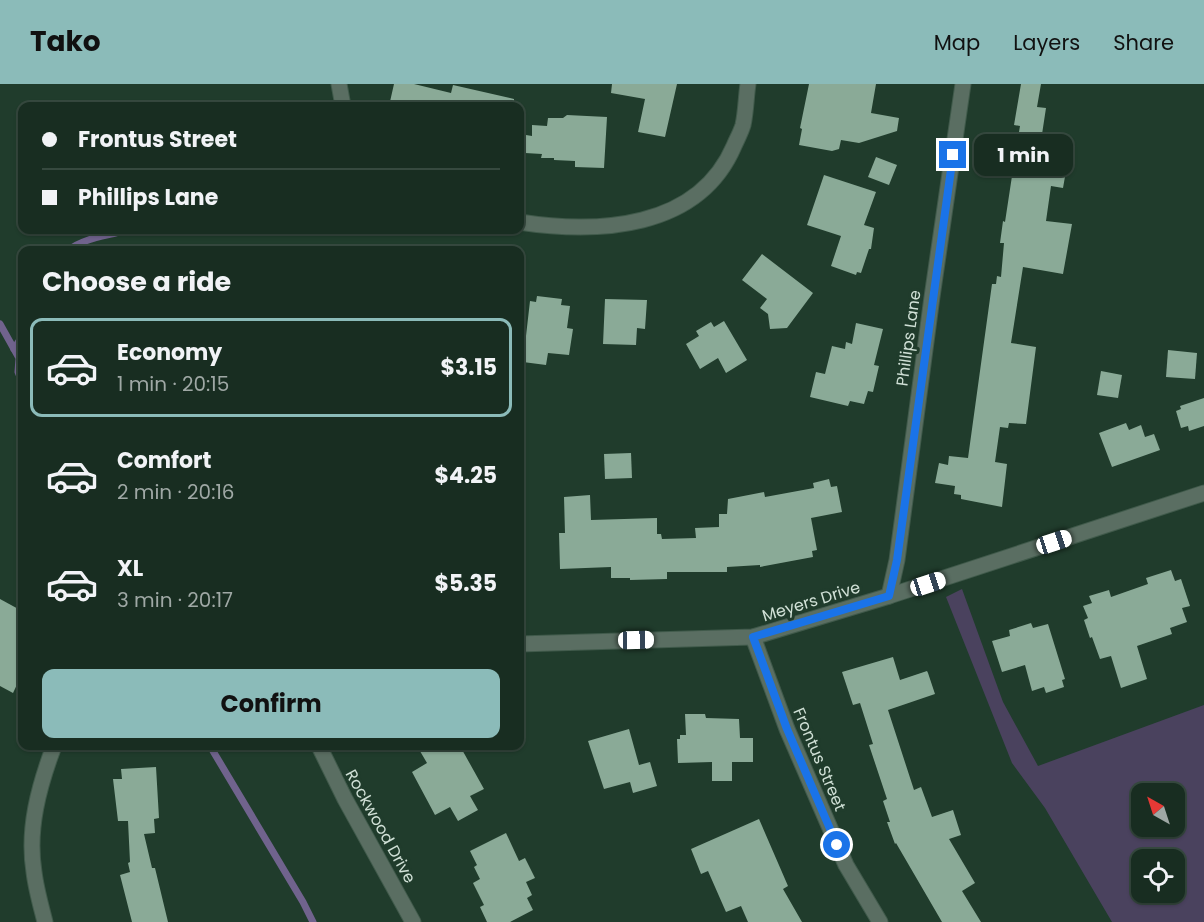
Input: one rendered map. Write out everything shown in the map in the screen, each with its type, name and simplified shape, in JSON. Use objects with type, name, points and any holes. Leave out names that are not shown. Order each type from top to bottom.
[{"type":"street","points":[[339,84],[342,102]]},
{"type":"street","points":[[524,223],[553,227],[600,227],[650,218],[682,206],[705,189],[727,162],[743,125],[748,84]]},
{"type":"street","name":"Phillips Lane","points":[[889,596],[897,560],[963,84]]},
{"type":"street","name":"Meyers Drive","points":[[524,644],[753,637],[889,596],[1204,494]]},
{"type":"street","name":"Frontus Street","points":[[753,637],[787,729],[846,865],[880,922]]},
{"type":"street","points":[[45,922],[34,872],[32,836],[37,800],[53,750]]},
{"type":"street","name":"Rockwood Drive","points":[[321,750],[345,799],[413,922]]},
{"type":"shaded area","points":[[962,589],[1003,702],[1038,766],[1204,705],[1204,922],[1112,922],[1045,808],[1012,763],[946,597]]},
{"type":"building","points":[[394,84],[414,84],[451,93],[453,85],[514,99],[514,102],[390,102]]},
{"type":"building","points":[[612,84],[677,84],[665,137],[638,132],[645,99],[611,93]]},
{"type":"building","points":[[809,84],[876,84],[871,113],[899,118],[897,131],[859,143],[841,140],[839,149],[832,151],[799,145]]},
{"type":"building","points":[[1021,84],[1041,84],[1037,107],[1046,108],[1037,167],[1066,171],[1063,188],[1051,186],[1046,221],[1072,224],[1063,274],[1023,267],[1011,343],[1036,347],[1026,424],[1009,423],[1008,428],[1000,427],[995,462],[1007,464],[1002,507],[961,499],[961,495],[954,494],[955,486],[935,483],[939,463],[948,465],[949,456],[968,458],[992,284],[996,284],[997,276],[1001,277],[1004,243],[1000,243],[1003,221],[1005,222],[1012,176],[1018,177],[1023,139],[1018,138],[1020,126],[1014,125]]},
{"type":"building","points":[[567,115],[607,117],[604,168],[575,167],[575,161],[541,158],[542,154],[525,153],[526,135],[532,136],[532,125],[547,126],[548,118],[563,118]]},
{"type":"building","points":[[876,157],[897,165],[889,185],[868,177]]},
{"type":"building","points":[[824,175],[876,192],[864,225],[874,228],[871,249],[869,249],[861,273],[857,272],[856,275],[831,266],[841,236],[807,225]]},
{"type":"building","points":[[762,254],[813,293],[787,328],[770,329],[768,314],[760,308],[767,299],[742,280]]},
{"type":"building","points":[[537,296],[562,299],[561,305],[570,306],[567,328],[573,329],[569,355],[548,353],[546,365],[524,362],[530,301],[536,302]]},
{"type":"building","points":[[605,299],[647,300],[645,329],[637,328],[636,345],[603,344]]},
{"type":"building","points":[[724,321],[747,360],[726,373],[718,358],[700,369],[686,344],[699,336],[696,331],[711,322],[714,327]]},
{"type":"building","points":[[856,323],[883,329],[874,365],[879,366],[873,392],[868,391],[864,404],[850,401],[848,406],[810,397],[816,372],[825,374],[832,346],[845,349],[846,342],[852,344]]},
{"type":"building","points":[[1168,350],[1197,353],[1195,379],[1166,377]]},
{"type":"building","points":[[1101,371],[1122,375],[1118,398],[1097,395]]},
{"type":"building","points":[[1204,398],[1204,426],[1189,431],[1188,426],[1181,428],[1176,411],[1181,409],[1180,406]]},
{"type":"building","points":[[1126,423],[1129,430],[1141,425],[1145,437],[1154,434],[1160,450],[1112,467],[1099,433]]},
{"type":"building","points":[[631,453],[632,478],[605,479],[604,454]]},
{"type":"building","points":[[829,479],[831,487],[837,486],[842,512],[811,518],[817,550],[812,551],[813,557],[760,567],[760,565],[727,567],[727,572],[667,572],[667,579],[611,578],[611,567],[560,569],[559,533],[565,533],[564,497],[590,495],[591,520],[657,518],[657,534],[661,534],[662,539],[696,538],[695,528],[719,527],[719,514],[727,514],[728,499],[764,492],[765,497],[814,488],[813,483]]},
{"type":"building","points":[[1171,570],[1175,581],[1181,579],[1190,606],[1182,608],[1187,622],[1170,628],[1172,634],[1137,646],[1147,679],[1121,688],[1111,656],[1100,659],[1092,637],[1090,638],[1084,620],[1088,618],[1083,606],[1092,603],[1089,596],[1109,590],[1111,597],[1148,584],[1146,578]]},
{"type":"building","points":[[0,599],[18,609],[18,682],[13,693],[0,686]]},
{"type":"building","points":[[1031,623],[1033,628],[1048,624],[1065,679],[1062,680],[1064,687],[1046,693],[1044,687],[1032,691],[1025,665],[1002,672],[992,641],[1010,636],[1009,630]]},
{"type":"building","points":[[893,657],[900,680],[927,671],[935,694],[888,710],[914,790],[921,787],[932,817],[953,810],[961,835],[949,839],[975,883],[962,891],[981,922],[942,922],[895,844],[887,822],[890,822],[883,801],[887,799],[869,745],[873,744],[860,703],[853,705],[842,672]]},
{"type":"building","points":[[685,714],[705,714],[706,718],[739,719],[740,738],[753,738],[753,762],[732,762],[732,781],[712,781],[712,762],[678,763],[677,739],[680,739],[680,735],[686,735]]},
{"type":"building","points":[[629,729],[639,765],[650,762],[657,786],[633,793],[630,782],[604,789],[588,741]]},
{"type":"building","points":[[419,750],[447,750],[448,752],[462,750],[484,789],[470,796],[478,810],[458,821],[450,807],[435,815],[412,772],[427,763]]},
{"type":"building","points":[[156,767],[159,818],[154,819],[155,833],[144,834],[168,922],[132,922],[120,875],[130,872],[128,821],[118,821],[113,779],[122,779],[121,769]]},
{"type":"building","points":[[759,819],[788,886],[783,889],[802,922],[748,922],[741,906],[726,912],[708,871],[701,874],[691,849]]},
{"type":"building","points":[[506,833],[519,861],[525,858],[535,878],[526,882],[532,895],[527,898],[533,910],[510,922],[487,922],[480,907],[484,905],[473,883],[480,879],[474,867],[477,865],[470,851]]},
{"type":"waterway","points":[[75,246],[111,234]]},
{"type":"waterway","points":[[0,324],[18,356]]},
{"type":"waterway","points":[[14,349],[18,342]]},
{"type":"waterway","points":[[212,750],[313,922]]},
{"type":"route","points":[[837,845],[787,729],[753,637],[889,596],[897,560],[953,155]]}]
